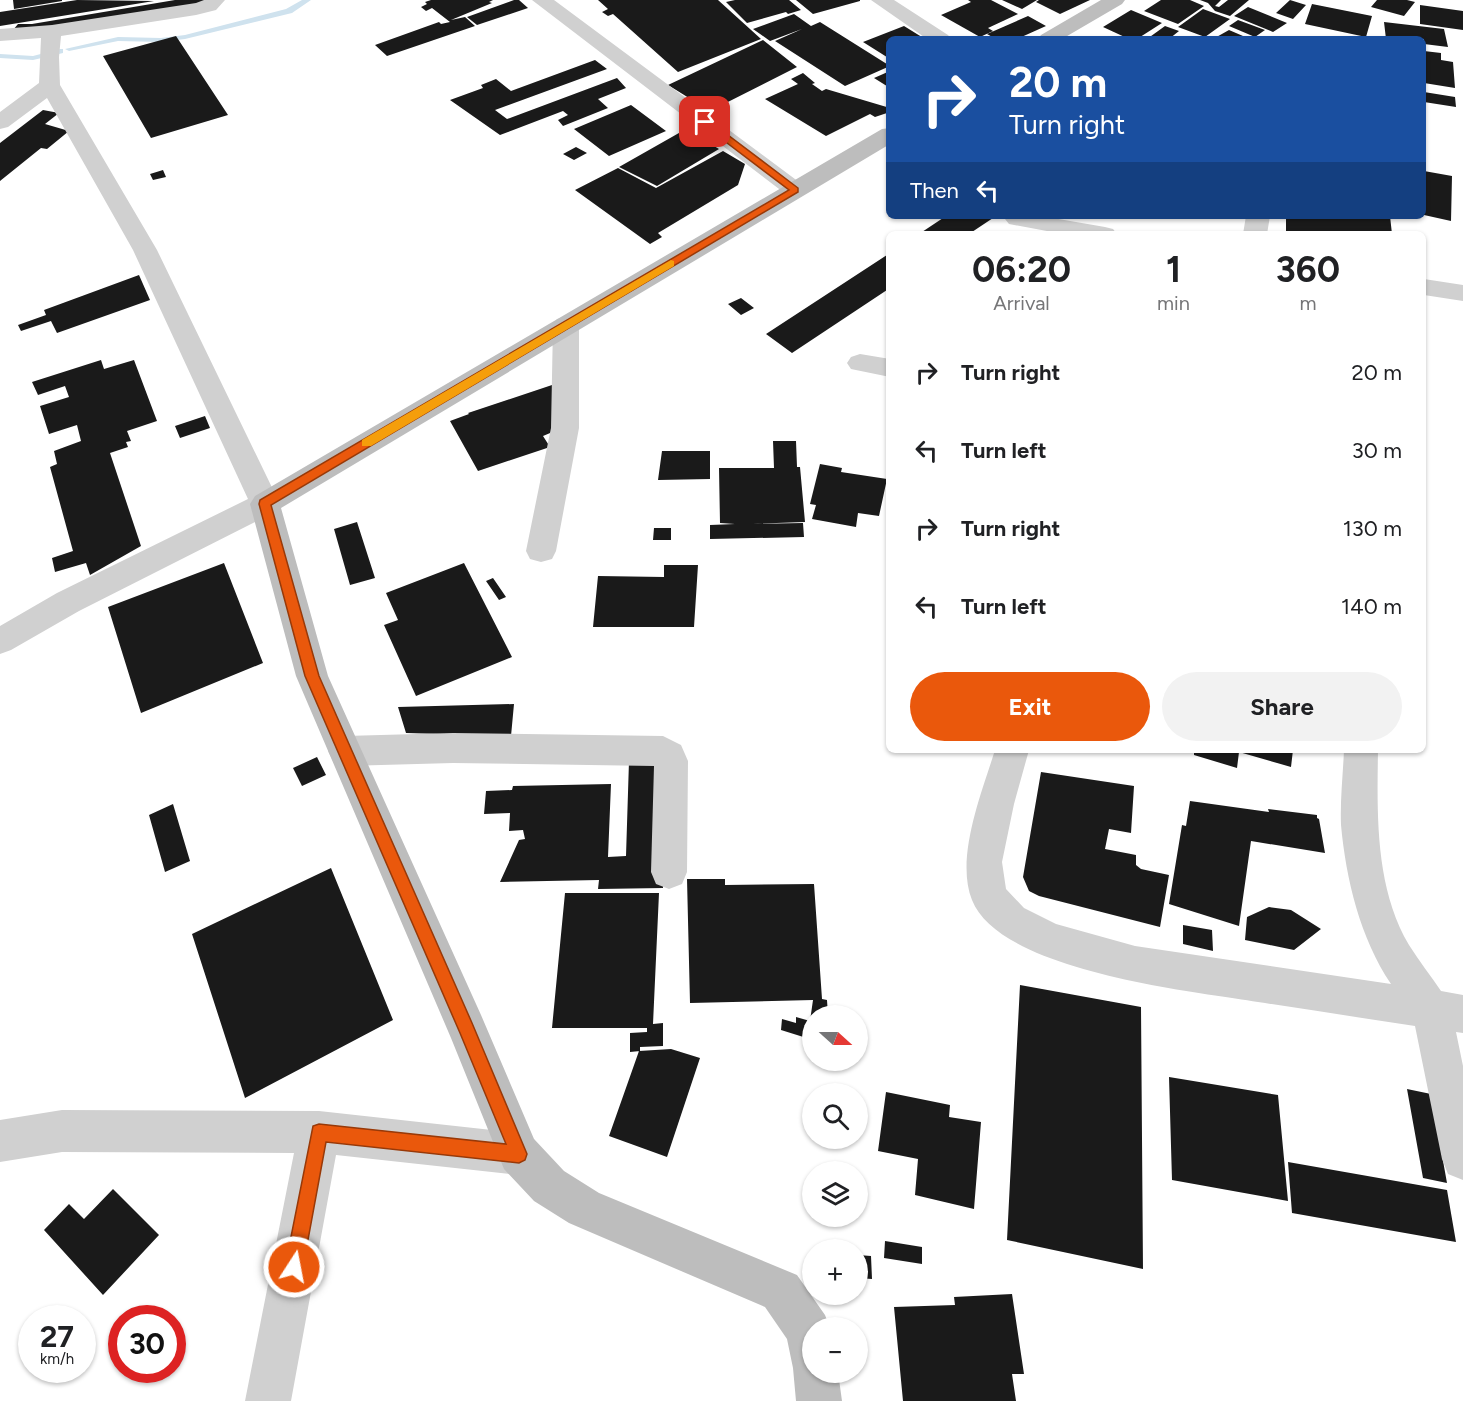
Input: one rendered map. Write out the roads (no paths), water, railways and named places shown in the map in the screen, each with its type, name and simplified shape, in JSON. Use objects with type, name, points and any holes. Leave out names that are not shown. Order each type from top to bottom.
[{"type":"street","points":[[0,35],[52,31],[196,9],[209,6],[215,0]]},
{"type":"street","points":[[542,0],[795,190]]},
{"type":"street","points":[[881,0],[936,36]]},
{"type":"street","points":[[1053,36],[1115,0]]},
{"type":"street","points":[[52,31],[49,57],[50,84],[145,250],[265,504],[312,676],[467,1029],[519,1154],[549,1186],[584,1208],[781,1291],[802,1321]]},
{"type":"street","points":[[0,122],[50,84]]},
{"type":"street","points":[[0,641],[68,602],[265,504],[886,136]]},
{"type":"street","points":[[1017,219],[1087,231]]},
{"type":"street","points":[[1426,287],[1463,293]]},
{"type":"street","points":[[541,551],[565,428],[566,325]]},
{"type":"street","points":[[860,363],[886,367]]},
{"type":"street","points":[[345,751],[453,748],[663,751],[669,754],[671,761],[669,872]]},
{"type":"street","points":[[1010,753],[996,804],[984,862],[989,897],[1011,920],[1050,940],[1135,964],[1447,1012]]},
{"type":"street","points":[[1361,753],[1359,824],[1372,901],[1395,957],[1447,1012],[1463,1159]]},
{"type":"street","points":[[0,1142],[62,1131],[319,1132],[519,1154]]},
{"type":"street","points":[[268,1401],[319,1132]]},
{"type":"street","points":[[817,1383],[819,1401]]},
{"type":"waterway","points":[[69,49],[118,39],[161,40],[185,37],[289,11],[307,0]]},
{"type":"waterway","points":[[0,56],[33,58],[60,51]]}]
